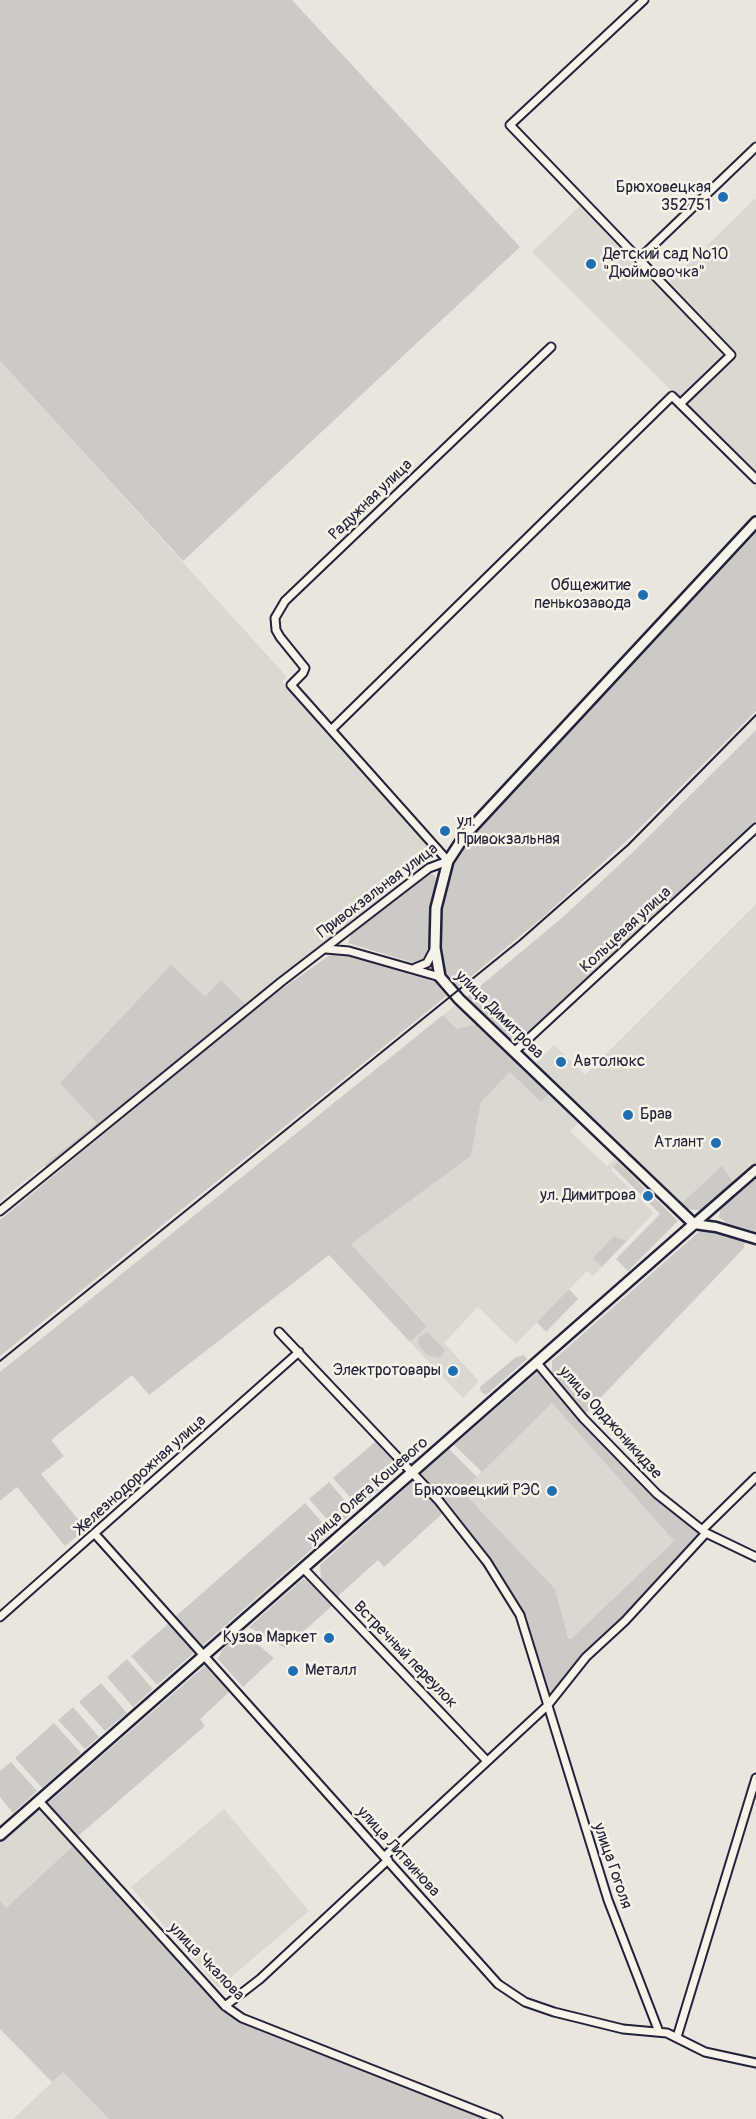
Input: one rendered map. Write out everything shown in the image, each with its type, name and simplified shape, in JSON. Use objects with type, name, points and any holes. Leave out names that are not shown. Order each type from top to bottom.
[{"type":"main road","name":"Привокзальная улица","points":[[448,861],[471,829],[756,522]]},
{"type":"main road","name":"улица Димитрова","points":[[448,861],[438,894],[435,948],[440,977],[514,1052],[694,1224]]},
{"type":"main road","name":"улица Олега Кошевого","points":[[0,1835],[694,1224]]},
{"type":"street","points":[[644,0],[510,125],[731,355],[680,404]]},
{"type":"street","points":[[639,259],[756,147]]},
{"type":"street","name":"Радужная улица","points":[[331,730],[291,685],[305,668],[276,630],[275,618],[280,606],[551,347]]},
{"type":"street","points":[[448,861],[331,730],[672,396],[756,479]]},
{"type":"street","name":"Кольцевая улица","points":[[514,1052],[756,828]]},
{"type":"street","name":"Привокзальная улица","points":[[0,1212],[251,1006],[429,868],[448,861]]},
{"type":"street","points":[[413,969],[427,963],[435,948]]},
{"type":"street","points":[[326,949],[349,951],[440,977]]},
{"type":"street","name":"улица Олега Кошевого","points":[[694,1224],[756,1170]]},
{"type":"street","points":[[694,1224],[716,1227],[756,1239]]},
{"type":"street","points":[[279,1332],[412,1472]]},
{"type":"street","name":"Железнодорожная улица","points":[[0,1617],[299,1352]]},
{"type":"street","name":"улица Орджоникидзе","points":[[537,1363],[583,1418],[633,1472],[704,1532],[756,1557]]},
{"type":"street","name":"улица Гоголя","points":[[412,1472],[467,1536],[520,1615],[608,1900],[659,2032]]},
{"type":"street","points":[[225,2006],[260,1979],[487,1761],[548,1706],[586,1657],[630,1615],[756,1477]]},
{"type":"street","name":"улица Литвинова","points":[[95,1534],[387,1858],[486,1972],[520,2000],[578,2019],[623,2029],[659,2032],[677,2037],[705,2052],[756,2063]]},
{"type":"street","name":"Встречный переулок","points":[[303,1568],[487,1761]]},
{"type":"street","points":[[677,2037],[756,1778]]},
{"type":"street","name":"улица Чкалова","points":[[39,1801],[225,2006],[264,2028],[498,2119]]},
{"type":"shaded area","points":[[0,0],[292,0],[520,247],[183,561],[0,361]]},
{"type":"shaded area","points":[[756,198],[756,475],[532,252],[581,205],[662,289]]},
{"type":"shaded area","points":[[0,361],[287,677],[282,682],[436,855],[246,1005],[100,1125],[97,1123],[0,1201]]},
{"type":"shaded area","points":[[756,533],[756,711],[634,834],[542,918],[457,988],[443,965],[440,923],[444,885],[451,863],[461,847]]},
{"type":"shaded area","points":[[756,730],[756,824],[517,1045],[467,997],[563,917],[632,853]]},
{"type":"shaded area","points":[[430,873],[435,876],[436,880],[430,951],[423,960],[414,963],[348,943],[351,934]]},
{"type":"shaded area","points":[[756,904],[756,1162],[701,1210],[688,1209],[536,1063],[554,1045],[585,1075]]},
{"type":"shaded area","points":[[331,954],[344,954],[436,982],[449,994],[0,1356],[0,1220],[261,1004]]},
{"type":"shaded area","points":[[171,965],[205,997],[221,980],[246,1005],[47,1168],[44,1165],[97,1123],[60,1083]]},
{"type":"shaded area","points":[[457,1004],[477,1024],[457,1029],[443,1015]]},
{"type":"shaded area","points":[[443,1015],[457,1029],[477,1024],[549,1094],[541,1102],[510,1072],[481,1102],[471,1156],[351,1244],[427,1326],[410,1342],[329,1255],[149,1395],[132,1375],[51,1440],[64,1456],[41,1474],[86,1529],[65,1546],[17,1487],[0,1501],[0,1372]]},
{"type":"shaded area","points":[[518,1064],[578,1123],[570,1131],[607,1166],[615,1159],[618,1162],[611,1170],[654,1213],[593,1276],[587,1271],[516,1344],[478,1307],[444,1343],[479,1381],[463,1398],[410,1342],[427,1325],[351,1244],[471,1156],[481,1102]]},
{"type":"shaded area","points":[[618,1162],[678,1221],[628,1271],[616,1259],[660,1214],[613,1167]]},
{"type":"shaded area","points":[[722,1166],[733,1182],[701,1210],[688,1209],[682,1203]]},
{"type":"shaded area","points":[[756,1177],[756,1234],[727,1224],[719,1217],[721,1208]]},
{"type":"shaded area","points":[[701,1230],[745,1241],[744,1248],[586,1413],[552,1373],[552,1361]]},
{"type":"shaded area","points":[[614,1236],[626,1241],[602,1267],[593,1258]]},
{"type":"shaded area","points":[[569,1289],[578,1299],[546,1332],[537,1322]]},
{"type":"shaded area","points":[[427,1332],[445,1350],[440,1358],[427,1355],[418,1344],[419,1337]]},
{"type":"shaded area","points":[[524,1355],[527,1359],[486,1395],[481,1392],[480,1387],[516,1357]]},
{"type":"shaded area","points":[[538,1372],[598,1440],[650,1493],[695,1528],[698,1535],[623,1619],[582,1655],[554,1694],[548,1692],[527,1619],[521,1606],[496,1566],[449,1504],[420,1474],[449,1449],[477,1477],[462,1491],[555,1589],[568,1638],[572,1638],[674,1541],[552,1403],[482,1472],[454,1445]]},
{"type":"shaded area","name":"Брюховецкий РЭС","points":[[552,1403],[674,1541],[572,1638],[567,1637],[555,1589],[462,1491]]},
{"type":"shaded area","points":[[376,1441],[403,1468],[359,1507],[333,1478]]},
{"type":"shaded area","points":[[414,1480],[444,1512],[384,1567],[378,1560],[337,1597],[321,1579],[320,1565]]},
{"type":"shaded area","points":[[329,1482],[354,1511],[335,1528],[309,1499]]},
{"type":"shaded area","points":[[305,1503],[331,1532],[201,1647],[175,1617]]},
{"type":"shaded area","points":[[303,1579],[309,1580],[333,1605],[285,1648],[249,1627]]},
{"type":"shaded area","points":[[169,1623],[195,1652],[157,1685],[131,1656]]},
{"type":"shaded area","points":[[243,1632],[274,1658],[243,1687],[218,1659],[222,1650]]},
{"type":"shaded area","points":[[127,1659],[153,1689],[133,1707],[107,1677]]},
{"type":"shaded area","points":[[207,1664],[230,1691],[200,1719],[205,1726],[77,1837],[48,1803]]},
{"type":"shaded area","points":[[101,1683],[127,1713],[105,1731],[79,1702]]},
{"type":"shaded area","points":[[73,1707],[99,1737],[85,1749],[58,1720]]},
{"type":"shaded area","points":[[54,1723],[81,1753],[42,1788],[15,1758]]},
{"type":"shaded area","points":[[11,1762],[37,1791],[13,1813],[0,1797],[0,1771]]},
{"type":"shaded area","points":[[38,1807],[73,1846],[6,1908],[0,1901],[0,1841]]},
{"type":"shaded area","points":[[224,1809],[309,1911],[218,1988],[131,1887]]},
{"type":"shaded area","points":[[73,1846],[230,2015],[260,2031],[483,2119],[109,2119],[63,2072],[52,2082],[0,2029],[0,1901],[6,1908]]},
{"type":"shaded area","points":[[63,2072],[109,2119],[13,2119]]},
{"type":"railway","points":[[0,1361],[519,941],[628,845],[756,715]]},
{"type":"place","name":"Брюховецкая 352751","points":[[723,197]]},
{"type":"place","name":"Детский сад №10 \"Дюймовочка\"","points":[[591,264]]},
{"type":"place","name":"Общежитие пенькозавода","points":[[643,595]]},
{"type":"place","name":"ул. Привокзальная","points":[[445,831]]},
{"type":"place","name":"Автолюкс","points":[[561,1062]]},
{"type":"place","name":"Брав","points":[[628,1115]]},
{"type":"place","name":"Атлант","points":[[716,1143]]},
{"type":"place","name":"ул. Димитрова","points":[[648,1196]]},
{"type":"place","name":"Электротовары","points":[[453,1371]]},
{"type":"place","name":"Брюховецкий РЭС","points":[[552,1491]]},
{"type":"place","name":"Кузов Маркет","points":[[329,1638]]},
{"type":"place","name":"Металл","points":[[293,1671]]}]
